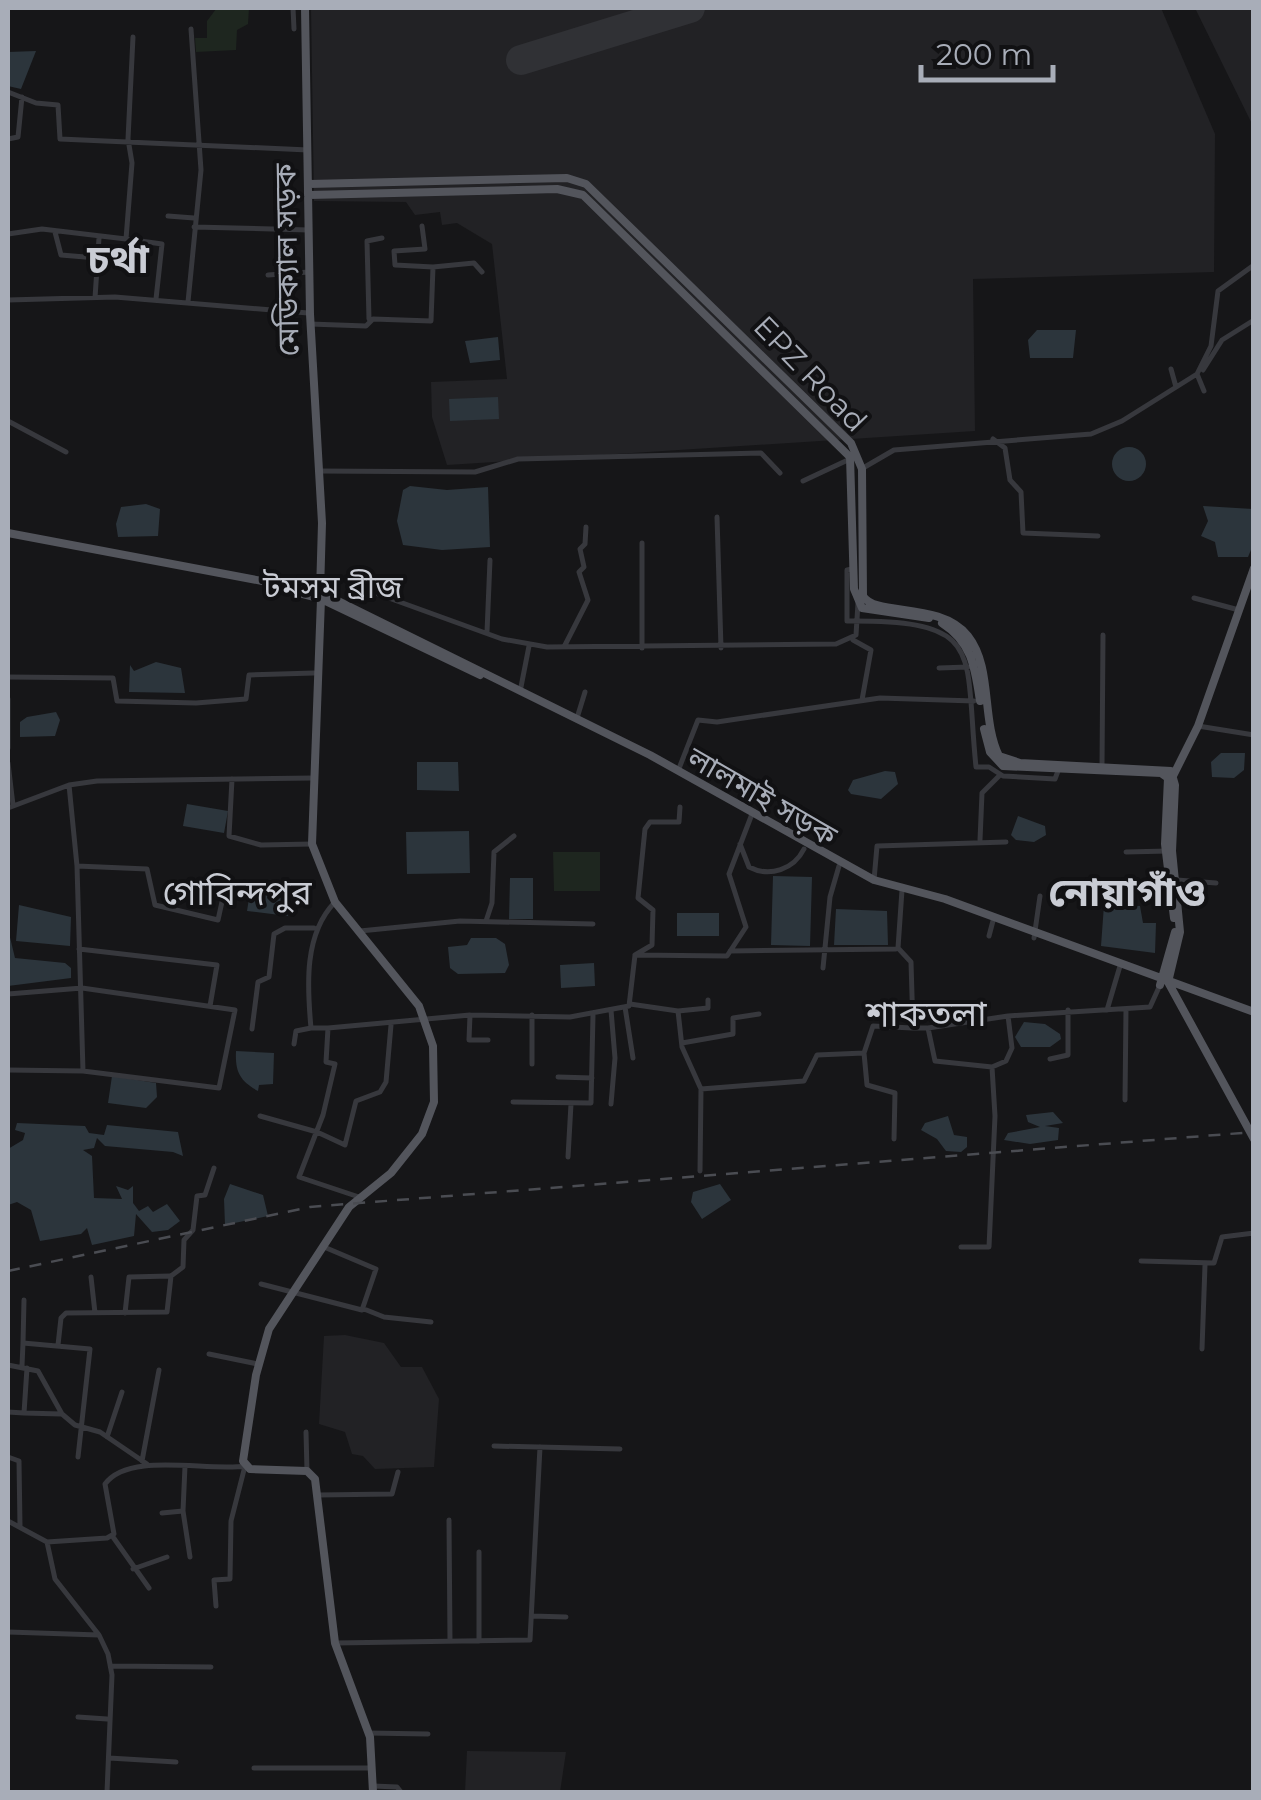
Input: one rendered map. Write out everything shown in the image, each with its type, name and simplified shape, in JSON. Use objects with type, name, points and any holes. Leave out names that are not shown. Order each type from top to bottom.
[{"type":"main road","name":"মেডিক্যাল সড়ক","points":[[305,8],[310,324],[319,512],[312,844]]},
{"type":"main road","name":"EPZ Road","points":[[308,184],[567,178],[586,184],[851,443],[862,469],[863,596],[873,606],[922,610],[960,628],[976,652],[979,700]]},
{"type":"main road","name":"EPZ Road","points":[[309,196],[556,189],[583,195],[850,460],[858,604],[874,612],[924,616],[960,636],[972,656],[979,700],[1002,767]]},
{"type":"main road","name":"লালমাই সড়ক","points":[[8,532],[318,594],[678,772]]},
{"type":"main road","points":[[1254,568],[1198,726],[1171,778],[1165,852],[1177,932],[1165,984],[1254,1139]]},
{"type":"main road","name":"লালমাই সড়ক","points":[[520,692],[678,772],[838,866],[1254,1015]]},
{"type":"main road","points":[[1002,767],[1058,771],[1102,766],[1162,768],[1171,778]]},
{"type":"main road","points":[[1002,767],[1161,774],[1171,778]]},
{"type":"main road","name":"লালমাই সড়ক","points":[[752,816],[902,892]]},
{"type":"main road","points":[[312,844],[335,902],[410,992],[423,1018],[435,1063],[430,1118],[403,1160],[358,1196],[269,1329],[258,1364],[245,1466],[307,1471],[315,1479],[335,1643],[368,1733],[373,1789]]},
{"type":"main road","points":[[1165,852],[1176,880],[1174,892]]},
{"type":"street","points":[[293,8],[294,30]]},
{"type":"street","points":[[188,302],[199,144],[190,29]]},
{"type":"street","points":[[126,239],[132,163],[128,139],[133,37]]},
{"type":"street","points":[[8,92],[58,105],[60,139],[128,139],[308,150]]},
{"type":"street","points":[[8,139],[18,137],[22,97]]},
{"type":"street","points":[[168,216],[194,218]]},
{"type":"street","points":[[422,226],[424,249],[394,251],[395,265],[474,263],[482,272]]},
{"type":"street","points":[[194,227],[309,230]]},
{"type":"street","points":[[8,234],[38,229],[162,244],[156,299]]},
{"type":"street","points":[[55,232],[60,254],[97,258]]},
{"type":"street","points":[[95,298],[99,238]]},
{"type":"street","points":[[310,324],[366,326],[367,241],[382,238]]},
{"type":"street","points":[[1197,375],[1211,346],[1218,291],[1224,282],[1254,266]]},
{"type":"street","points":[[369,320],[433,320],[429,301],[430,285],[435,284],[433,267]]},
{"type":"street","points":[[268,275],[310,272]]},
{"type":"street","points":[[8,300],[156,299],[310,314]]},
{"type":"street","points":[[862,469],[894,450],[993,438],[1091,434],[1122,422],[1197,375],[1222,340],[1254,320]]},
{"type":"street","points":[[1171,370],[1176,387]]},
{"type":"street","points":[[1197,375],[1204,390]]},
{"type":"street","points":[[8,421],[66,452]]},
{"type":"street","points":[[993,438],[1005,448],[1010,480],[1021,492],[1022,533],[1098,536]]},
{"type":"street","points":[[316,471],[475,472],[518,460],[761,453],[780,473]]},
{"type":"street","points":[[803,482],[850,460]]},
{"type":"street","points":[[717,517],[720,648]]},
{"type":"street","points":[[564,647],[588,600],[579,572],[584,567],[580,549],[585,544],[586,527]]},
{"type":"street","points":[[642,543],[642,648]]},
{"type":"street","points":[[487,634],[490,560]]},
{"type":"street","points":[[854,569],[847,570],[847,621],[938,629],[960,644],[979,700],[976,767],[1002,767]]},
{"type":"street","points":[[375,593],[529,646],[720,648],[853,640],[871,653],[862,701]]},
{"type":"street","points":[[1194,598],[1239,610]]},
{"type":"street","points":[[853,640],[858,604]]},
{"type":"street","points":[[1102,766],[1103,635]]},
{"type":"street","points":[[520,692],[529,646]]},
{"type":"street","points":[[939,668],[968,667]]},
{"type":"street","points":[[8,676],[113,678],[117,701],[196,704],[246,699],[249,675],[316,679]]},
{"type":"street","points":[[577,718],[585,692]]},
{"type":"street","points":[[678,772],[698,720],[716,722],[895,697],[979,700]]},
{"type":"street","points":[[8,699],[8,748]]},
{"type":"street","points":[[1198,726],[1254,735]]},
{"type":"street","points":[[8,763],[10,807],[69,784],[313,778]]},
{"type":"street","points":[[980,840],[982,793],[1002,767]]},
{"type":"street","points":[[232,778],[229,836],[260,845],[312,844]]},
{"type":"street","points":[[69,784],[82,988],[83,1071]]},
{"type":"street","points":[[635,954],[652,945],[652,910],[638,898],[646,829],[650,822],[678,822],[680,808]]},
{"type":"street","points":[[635,954],[726,957],[746,926],[730,874],[752,816]]},
{"type":"street","points":[[486,921],[492,904],[494,852],[514,836]]},
{"type":"street","points":[[740,841],[749,867],[765,873],[787,868],[804,848]]},
{"type":"street","points":[[874,880],[877,846],[1006,842]]},
{"type":"street","points":[[1126,852],[1165,852]]},
{"type":"street","points":[[76,866],[147,868],[152,904],[218,920],[227,879]]},
{"type":"street","points":[[823,968],[838,866]]},
{"type":"street","points":[[1176,880],[1216,883]]},
{"type":"street","points":[[902,892],[898,948],[911,962],[913,1028]]},
{"type":"street","points":[[1035,936],[1040,896]]},
{"type":"street","points":[[310,1028],[314,928],[335,902]]},
{"type":"street","points":[[988,936],[993,919]]},
{"type":"street","points":[[357,932],[486,921],[593,924]]},
{"type":"street","points":[[252,1029],[258,982],[269,977],[274,934],[286,928],[314,928]]},
{"type":"street","points":[[730,951],[898,948]]},
{"type":"street","points":[[79,949],[218,965],[210,1006]]},
{"type":"street","points":[[633,1058],[628,1006],[635,954]]},
{"type":"street","points":[[1107,1010],[1120,968]]},
{"type":"street","points":[[894,1139],[895,1092],[867,1084],[864,1053],[872,1026],[928,1028],[1068,1010],[1150,1007],[1165,984]]},
{"type":"street","points":[[8,994],[82,988],[235,1010],[222,1087],[83,1071],[8,1070]]},
{"type":"street","points":[[294,1044],[296,1031],[310,1028],[392,1025],[470,1014],[593,1015],[628,1006],[678,1011],[708,1008],[708,1000]]},
{"type":"street","points":[[1124,1100],[1126,1008]]},
{"type":"street","points":[[610,1010],[615,1058],[610,1104]]},
{"type":"street","points":[[1050,1059],[1068,1055],[1068,1010]]},
{"type":"street","points":[[678,1011],[682,1043],[701,1089],[700,1171]]},
{"type":"street","points":[[470,1014],[470,1040],[488,1040]]},
{"type":"street","points":[[682,1043],[733,1034],[733,1018],[759,1014]]},
{"type":"street","points":[[532,1015],[532,1064]]},
{"type":"street","points":[[513,1102],[591,1103],[593,1015]]},
{"type":"street","points":[[928,1028],[935,1061],[992,1067],[1006,1060],[1012,1048],[1008,1016]]},
{"type":"street","points":[[260,1116],[317,1132],[342,1146],[348,1142],[356,1101],[380,1092],[386,1082],[392,1025]]},
{"type":"street","points":[[328,1028],[326,1062],[336,1064],[317,1132],[299,1176],[358,1196]]},
{"type":"street","points":[[701,1089],[804,1081],[817,1055],[864,1053]]},
{"type":"street","points":[[961,1247],[989,1246],[995,1116],[992,1067]]},
{"type":"street","points":[[558,1078],[592,1078]]},
{"type":"street","points":[[568,1157],[572,1104]]},
{"type":"street","points":[[125,1313],[129,1277],[170,1276],[183,1267],[184,1240],[193,1230],[196,1196],[205,1195],[214,1168]]},
{"type":"street","points":[[1141,1262],[1205,1265],[1217,1260],[1222,1238],[1254,1233]]},
{"type":"street","points":[[322,1246],[376,1270],[364,1309]]},
{"type":"street","points":[[1202,1350],[1205,1265]]},
{"type":"street","points":[[91,1276],[94,1313]]},
{"type":"street","points":[[58,1344],[62,1314],[167,1312],[170,1276]]},
{"type":"street","points":[[261,1284],[384,1317],[431,1322]]},
{"type":"street","points":[[24,1300],[24,1413]]},
{"type":"street","points":[[24,1343],[90,1349],[78,1457]]},
{"type":"street","points":[[210,1354],[258,1364]]},
{"type":"street","points":[[8,1365],[38,1371],[62,1414],[108,1437],[149,1466]]},
{"type":"street","points":[[142,1461],[159,1370]]},
{"type":"street","points":[[108,1437],[122,1392]]},
{"type":"street","points":[[8,1412],[62,1414]]},
{"type":"street","points":[[306,1432],[307,1471]]},
{"type":"street","points":[[494,1446],[620,1449]]},
{"type":"street","points":[[335,1643],[530,1640],[540,1447]]},
{"type":"street","points":[[8,1457],[18,1462],[20,1526]]},
{"type":"street","points":[[148,1588],[113,1537],[106,1481],[120,1471],[149,1466],[245,1466],[231,1522],[230,1579],[214,1580],[216,1606]]},
{"type":"street","points":[[186,1466],[182,1511],[190,1557]]},
{"type":"street","points":[[318,1495],[392,1494],[398,1472]]},
{"type":"street","points":[[162,1512],[182,1511]]},
{"type":"street","points":[[449,1520],[450,1641]]},
{"type":"street","points":[[8,1521],[47,1542],[113,1537]]},
{"type":"street","points":[[47,1542],[55,1579],[99,1635],[111,1666],[107,1792]]},
{"type":"street","points":[[479,1552],[479,1641]]},
{"type":"street","points":[[133,1569],[167,1557]]},
{"type":"street","points":[[532,1616],[566,1616]]},
{"type":"street","points":[[8,1632],[99,1635]]},
{"type":"street","points":[[111,1666],[211,1667]]},
{"type":"street","points":[[78,1717],[107,1719]]},
{"type":"street","points":[[368,1733],[428,1734]]},
{"type":"street","points":[[109,1758],[176,1762]]},
{"type":"street","points":[[254,1768],[373,1768]]},
{"type":"street","points":[[373,1789],[397,1786],[401,1792]]},
{"type":"shaded area","points":[[249,8],[248,24],[237,30],[236,50],[196,52],[195,38],[207,38],[207,21],[216,9]]},
{"type":"shaded area","points":[[311,8],[1161,8],[1215,134],[1214,272],[973,279],[975,431],[447,465],[432,417],[431,382],[507,379],[492,244],[457,223],[442,225],[440,212],[415,215],[406,202],[314,201]]},
{"type":"shaded area","points":[[1195,8],[1253,8],[1253,126]]},
{"type":"shaded area","points":[[36,51],[21,89],[8,86],[8,52]]},
{"type":"shaded area","points":[[1037,330],[1076,330],[1073,358],[1030,358],[1028,340]]},
{"type":"shaded area","points":[[498,337],[500,360],[470,363],[465,341]]},
{"type":"shaded area","points":[[498,397],[499,419],[450,421],[449,399]]},
{"type":"shaded area","points":[[1129,447],[1141,452],[1146,464],[1141,476],[1129,481],[1117,476],[1112,464],[1117,452]]},
{"type":"shaded area","points":[[410,486],[447,490],[488,487],[490,547],[442,550],[403,545],[397,521],[403,490]]},
{"type":"shaded area","points":[[146,504],[160,509],[158,536],[118,537],[116,524],[121,507]]},
{"type":"shaded area","points":[[1203,506],[1253,509],[1253,545],[1248,557],[1218,557],[1215,542],[1201,536],[1208,521]]},
{"type":"shaded area","points":[[156,662],[181,668],[185,693],[129,692],[130,665],[134,671]]},
{"type":"shaded area","points":[[56,712],[60,720],[55,736],[20,737],[20,722],[27,717]]},
{"type":"shaded area","points":[[1221,753],[1245,753],[1244,770],[1234,778],[1212,777],[1211,762]]},
{"type":"shaded area","points":[[417,762],[458,762],[459,791],[417,790]]},
{"type":"shaded area","points":[[895,772],[898,784],[881,799],[851,794],[848,790],[853,780]]},
{"type":"shaded area","points":[[187,804],[228,811],[224,833],[183,826]]},
{"type":"shaded area","points":[[1018,816],[1045,826],[1046,835],[1034,842],[1016,840],[1011,835]]},
{"type":"shaded area","points":[[469,831],[470,873],[407,874],[406,832]]},
{"type":"shaded area","points":[[553,852],[600,852],[600,891],[554,891]]},
{"type":"shaded area","points":[[773,876],[812,877],[810,946],[771,945]]},
{"type":"shaded area","points":[[510,878],[533,878],[533,919],[509,919]]},
{"type":"shaded area","points":[[250,892],[290,898],[288,916],[247,911]]},
{"type":"shaded area","points":[[19,905],[71,917],[70,946],[16,941]]},
{"type":"shaded area","points":[[1104,905],[1140,906],[1143,923],[1156,923],[1155,953],[1101,946]]},
{"type":"shaded area","points":[[836,909],[887,911],[888,945],[834,945]]},
{"type":"shaded area","points":[[677,913],[719,913],[719,936],[677,936]]},
{"type":"shaded area","points":[[8,929],[15,958],[65,963],[71,968],[71,978],[8,986]]},
{"type":"shaded area","points":[[471,938],[496,938],[505,944],[509,965],[505,973],[458,974],[450,968],[448,947],[467,945]]},
{"type":"shaded area","points":[[594,963],[595,986],[561,988],[560,965]]},
{"type":"shaded area","points":[[1024,1022],[1045,1024],[1061,1039],[1050,1047],[1021,1047],[1015,1037]]},
{"type":"shaded area","points":[[236,1051],[274,1053],[273,1084],[259,1085],[258,1091],[247,1083],[236,1065]]},
{"type":"shaded area","points":[[112,1076],[156,1083],[157,1097],[146,1108],[108,1103]]},
{"type":"shaded area","points":[[1053,1112],[1063,1123],[1045,1126],[1059,1128],[1058,1140],[1030,1144],[1004,1140],[1008,1133],[1040,1127],[1028,1122],[1026,1115]]},
{"type":"shaded area","points":[[948,1116],[954,1135],[967,1137],[967,1147],[961,1152],[946,1151],[937,1139],[921,1130],[925,1123]]},
{"type":"shaded area","points":[[17,1123],[85,1126],[89,1133],[104,1135],[107,1125],[178,1132],[183,1156],[105,1146],[97,1138],[94,1148],[83,1150],[92,1156],[94,1198],[122,1199],[116,1186],[128,1190],[133,1186],[133,1203],[139,1211],[148,1206],[153,1212],[167,1204],[180,1221],[168,1230],[152,1232],[136,1214],[134,1236],[92,1245],[87,1228],[81,1234],[40,1241],[31,1210],[17,1202],[8,1205],[8,1149],[23,1140],[25,1133],[15,1130]]},
{"type":"shaded area","points":[[230,1184],[263,1195],[268,1216],[225,1225],[224,1199]]},
{"type":"shaded area","points":[[720,1184],[731,1200],[702,1219],[691,1202],[693,1192]]},
{"type":"shaded area","points":[[345,1335],[384,1343],[401,1367],[422,1367],[439,1399],[434,1467],[375,1469],[363,1456],[352,1454],[345,1432],[319,1424],[324,1336]]},
{"type":"shaded area","points":[[467,1751],[566,1752],[560,1792],[465,1792]]},
{"type":"runway","points":[[521,60],[690,8]]},
{"type":"railway","points":[[8,1271],[310,1207],[1254,1132]]},
{"type":"district","name":"চর্থা","points":[[118,259]]},
{"type":"district","name":"টমসম ব্রীজ","points":[[333,587]]},
{"type":"district","name":"নোয়াগাঁও","points":[[1127,892]]},
{"type":"district","name":"গোবিন্দপুর","points":[[237,893]]},
{"type":"district","name":"শাকতলা","points":[[926,1014]]}]
